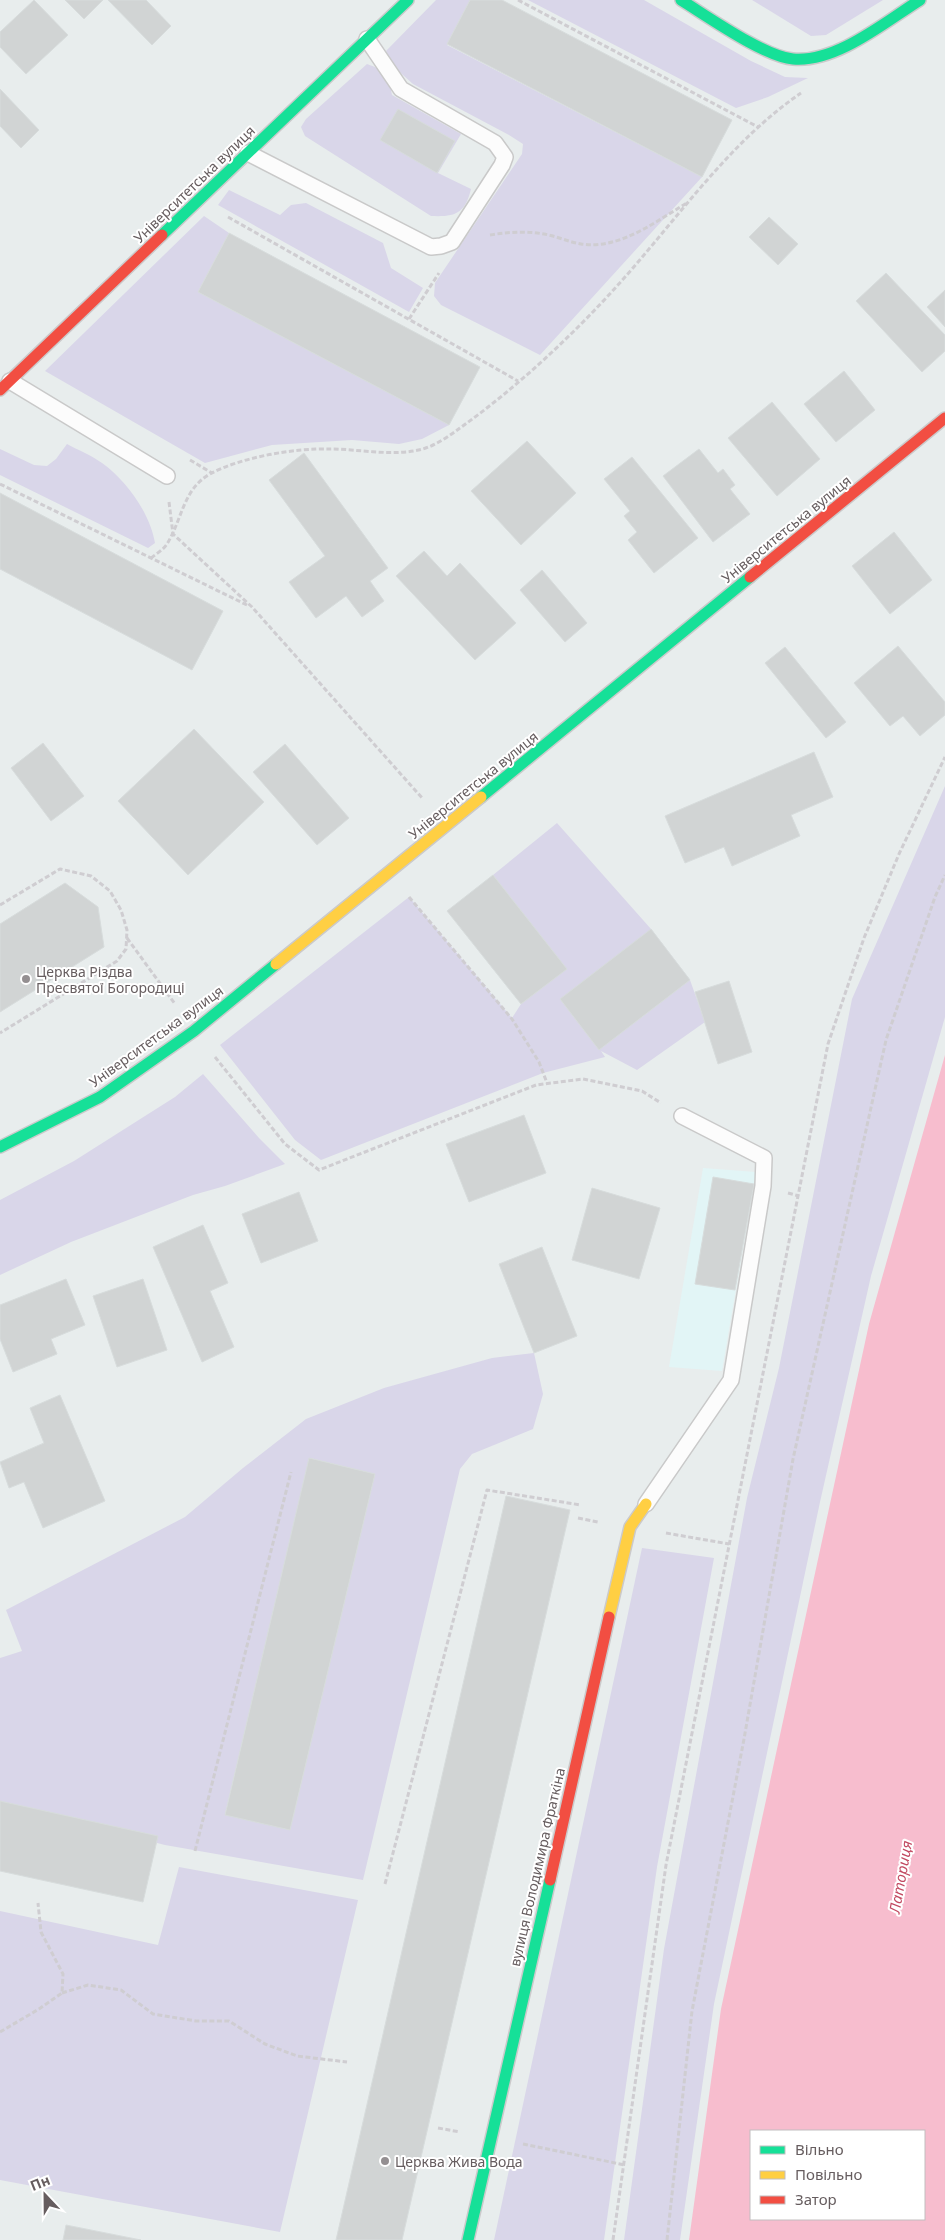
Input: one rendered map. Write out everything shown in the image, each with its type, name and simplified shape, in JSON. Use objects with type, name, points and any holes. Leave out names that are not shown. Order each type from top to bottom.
[{"type":"street","name":"Університетська вулиця","points":[[5,385],[408,0]]},
{"type":"street","points":[[681,0],[769,51],[792,59],[818,56],[846,46],[920,0]]},
{"type":"street","name":"Університетська вулиця","points":[[0,1147],[100,1097],[194,1031],[945,418]]},
{"type":"street","name":"вулиця Володимира Фраткіна","points":[[468,2240],[630,1527],[646,1504]]},
{"type":"lane","points":[[248,153],[431,247],[452,242],[505,157],[495,143],[401,89],[367,39]]},
{"type":"lane","points":[[5,385],[167,476]]},
{"type":"lane","points":[[646,1504],[731,1380],[764,1186],[764,1158],[682,1116]]},
{"type":"path","points":[[518,0],[759,127]]},
{"type":"path","points":[[151,558],[166,546],[186,498],[200,480],[212,473],[257,457],[295,451],[328,448],[400,452],[423,448],[460,428],[542,361],[616,288],[690,202],[759,127],[805,90]]},
{"type":"path","points":[[483,236],[512,232],[544,234],[583,244],[610,243],[633,234],[690,202]]},
{"type":"path","points":[[224,215],[518,381]]},
{"type":"path","points":[[409,319],[440,272]]},
{"type":"path","points":[[167,476],[172,534],[252,607],[423,799]]},
{"type":"path","points":[[0,484],[252,607]]},
{"type":"path","points":[[613,2240],[666,1865],[828,1044],[864,938],[899,854],[945,757]]},
{"type":"path","points":[[0,905],[60,869],[74,871],[91,876],[110,892],[121,910],[127,938],[126,949],[117,961],[0,1033]]},
{"type":"path","points":[[388,873],[512,1019],[540,1062],[547,1083]]},
{"type":"path","points":[[667,2240],[692,2011],[744,1739],[794,1459],[886,1040],[935,897],[945,875]]},
{"type":"path","points":[[127,938],[194,1031],[285,1144],[319,1170],[536,1085],[547,1083],[583,1079],[642,1091],[682,1116]]},
{"type":"path","points":[[195,1851],[291,1472]]},
{"type":"path","points":[[386,1884],[487,1490],[581,1505]]},
{"type":"path","points":[[630,1527],[729,1544]]},
{"type":"path","points":[[38,1903],[41,1932],[63,1974],[62,1993]]},
{"type":"path","points":[[0,2032],[40,2009],[62,1993],[88,1984],[121,1990],[153,2014],[196,2021],[229,2021],[264,2044],[297,2056],[347,2062]]},
{"type":"path","points":[[490,2137],[625,2165]]},
{"type":"shaded area","points":[[436,0],[470,0],[447,45],[702,177],[540,355],[441,305],[434,296],[435,283],[522,154],[523,144],[413,84],[393,66],[386,51]]},
{"type":"shaded area","points":[[528,0],[644,0],[751,61],[785,77],[808,78],[768,97],[736,108]]},
{"type":"shaded area","points":[[752,0],[883,0],[826,35],[811,36]]},
{"type":"shaded area","points":[[367,64],[385,75],[388,79],[392,95],[461,134],[438,173],[471,189],[466,204],[458,212],[447,216],[431,216],[305,136],[301,127],[306,119]]},
{"type":"shaded area","points":[[229,190],[280,215],[291,205],[306,203],[383,243],[391,268],[423,288],[409,312],[218,205]]},
{"type":"shaded area","points":[[204,216],[229,233],[198,292],[449,425],[422,439],[399,444],[352,440],[272,445],[205,463],[45,371]]},
{"type":"shaded area","points":[[67,444],[98,460],[120,478],[136,498],[148,520],[155,543],[148,548],[0,475],[0,449],[34,465],[47,466],[56,459]]},
{"type":"shaded area","points":[[945,786],[945,1017],[871,1276],[820,1502],[714,2004],[680,2240],[624,2240],[664,1949],[747,1498],[779,1368],[852,999]]},
{"type":"shaded area","points":[[557,823],[651,929],[690,980],[705,1022],[637,1070],[601,1051],[605,1057],[543,1073],[321,1160],[295,1140],[220,1045],[409,897],[512,1018],[521,1004],[566,969],[493,875]]},
{"type":"shaded area","points":[[203,1074],[259,1138],[285,1164],[225,1186],[193,1195],[71,1242],[0,1275],[0,1200],[74,1161],[175,1097]]},
{"type":"shaded area","points":[[703,1168],[756,1172],[722,1371],[669,1367]]},
{"type":"shaded area","points":[[534,1353],[543,1394],[533,1429],[472,1454],[460,1469],[363,1880],[165,1845],[0,1803],[0,1658],[22,1651],[6,1610],[185,1517],[243,1468],[306,1419],[384,1388],[492,1358]],"holes":[[[310,1458],[375,1474],[290,1830],[225,1814]]]},
{"type":"shaded area","points":[[642,1548],[714,1558],[657,1867],[604,2240],[494,2240]]},
{"type":"shaded area","points":[[179,1867],[358,1900],[280,2232],[0,2180],[0,1911],[158,1945]]},
{"type":"water","name":"Латориця","points":[[945,1055],[945,2240],[689,2240],[721,2009],[869,1324]]},
{"type":"building","points":[[34,0],[68,35],[26,74],[0,47],[0,32]]},
{"type":"building","points":[[65,0],[103,0],[84,19]]},
{"type":"building","points":[[108,0],[146,0],[171,26],[152,45]]},
{"type":"building","points":[[470,0],[502,0],[732,120],[702,177],[447,44]]},
{"type":"building","points":[[0,89],[39,130],[21,148],[0,126]]},
{"type":"building","points":[[398,109],[455,141],[437,173],[380,140]]},
{"type":"building","points":[[769,217],[798,244],[778,265],[749,237]]},
{"type":"building","points":[[229,233],[480,367],[449,425],[198,292]]},
{"type":"building","points":[[886,273],[945,335],[945,351],[922,372],[856,301]]},
{"type":"building","points":[[945,290],[945,327],[927,307]]},
{"type":"building","points":[[844,371],[875,410],[836,442],[804,404]]},
{"type":"building","points":[[772,402],[820,459],[777,496],[728,438]]},
{"type":"building","points":[[527,441],[576,493],[521,545],[471,491]]},
{"type":"building","points":[[699,449],[718,473],[723,469],[735,485],[730,489],[750,514],[713,542],[663,476]]},
{"type":"building","points":[[304,453],[388,568],[370,581],[384,601],[362,617],[346,596],[316,618],[289,582],[325,556],[269,480]]},
{"type":"building","points":[[632,457],[698,538],[654,573],[628,540],[637,532],[624,516],[630,511],[604,479]]},
{"type":"building","points":[[0,493],[223,611],[192,670],[0,569]]},
{"type":"building","points":[[894,532],[932,580],[890,614],[852,566]]},
{"type":"building","points":[[424,551],[447,576],[460,563],[516,623],[475,660],[396,576]]},
{"type":"building","points":[[542,570],[587,623],[565,642],[520,590]]},
{"type":"building","points":[[898,646],[945,702],[945,715],[920,736],[903,716],[890,726],[854,683]]},
{"type":"building","points":[[785,647],[846,722],[826,738],[765,663]]},
{"type":"building","points":[[194,729],[264,802],[188,875],[118,801]]},
{"type":"building","points":[[43,743],[84,796],[51,821],[11,768]]},
{"type":"building","points":[[285,744],[349,818],[317,845],[253,772]]},
{"type":"building","points":[[814,752],[833,797],[791,815],[800,836],[732,866],[724,847],[685,863],[665,816]]},
{"type":"building","points":[[493,875],[567,969],[521,1004],[447,911]]},
{"type":"building","name":"Церква Різдва Пресвятої Богородиці","points":[[65,883],[98,907],[104,947],[0,1012],[0,924]]},
{"type":"building","points":[[651,929],[690,980],[599,1050],[560,999]]},
{"type":"building","points":[[729,981],[752,1052],[718,1064],[695,992]]},
{"type":"building","points":[[524,1115],[546,1173],[469,1202],[446,1144]]},
{"type":"building","points":[[713,1177],[754,1184],[735,1290],[695,1284]]},
{"type":"building","points":[[592,1188],[660,1208],[639,1279],[572,1260]]},
{"type":"building","points":[[299,1192],[318,1241],[261,1263],[242,1214]]},
{"type":"building","points":[[203,1225],[228,1283],[210,1291],[234,1347],[202,1362],[153,1247]]},
{"type":"building","points":[[542,1247],[577,1336],[534,1353],[499,1264]]},
{"type":"building","points":[[66,1279],[85,1325],[51,1339],[57,1354],[13,1372],[0,1339],[0,1305]]},
{"type":"building","points":[[143,1279],[167,1350],[117,1367],[93,1296]]},
{"type":"building","points":[[60,1395],[105,1501],[43,1528],[24,1482],[9,1488],[0,1462],[44,1443],[30,1408]]},
{"type":"building","points":[[309,1458],[375,1474],[290,1830],[225,1815]]},
{"type":"building","points":[[506,1496],[570,1510],[402,2240],[336,2240]]},
{"type":"building","points":[[0,1801],[158,1836],[143,1902],[0,1871]]},
{"type":"building","points":[[66,2225],[141,2240],[63,2240]]},
{"type":"traffic: fast","points":[[162,235],[408,0]]},
{"type":"traffic: fast","points":[[681,0],[752,44],[781,57],[793,59],[809,59],[843,48],[920,0]]},
{"type":"traffic: fast","points":[[481,797],[750,577]]},
{"type":"traffic: fast","points":[[0,1147],[100,1097],[194,1031],[276,964]]},
{"type":"traffic: fast","points":[[468,2240],[550,1880]]},
{"type":"traffic: slow","points":[[276,964],[481,797]]},
{"type":"traffic: slow","points":[[609,1617],[630,1527],[646,1504]]},
{"type":"traffic: jam","points":[[0,390],[162,235]]},
{"type":"traffic: jam","points":[[750,577],[945,418]]},
{"type":"traffic: jam","points":[[550,1880],[609,1617]]},
{"type":"place","name":"Церква Різдва Пресвятої Богородиці","points":[[26,979]]},
{"type":"place","name":"Церква Жива Вода","points":[[385,2161]]}]
